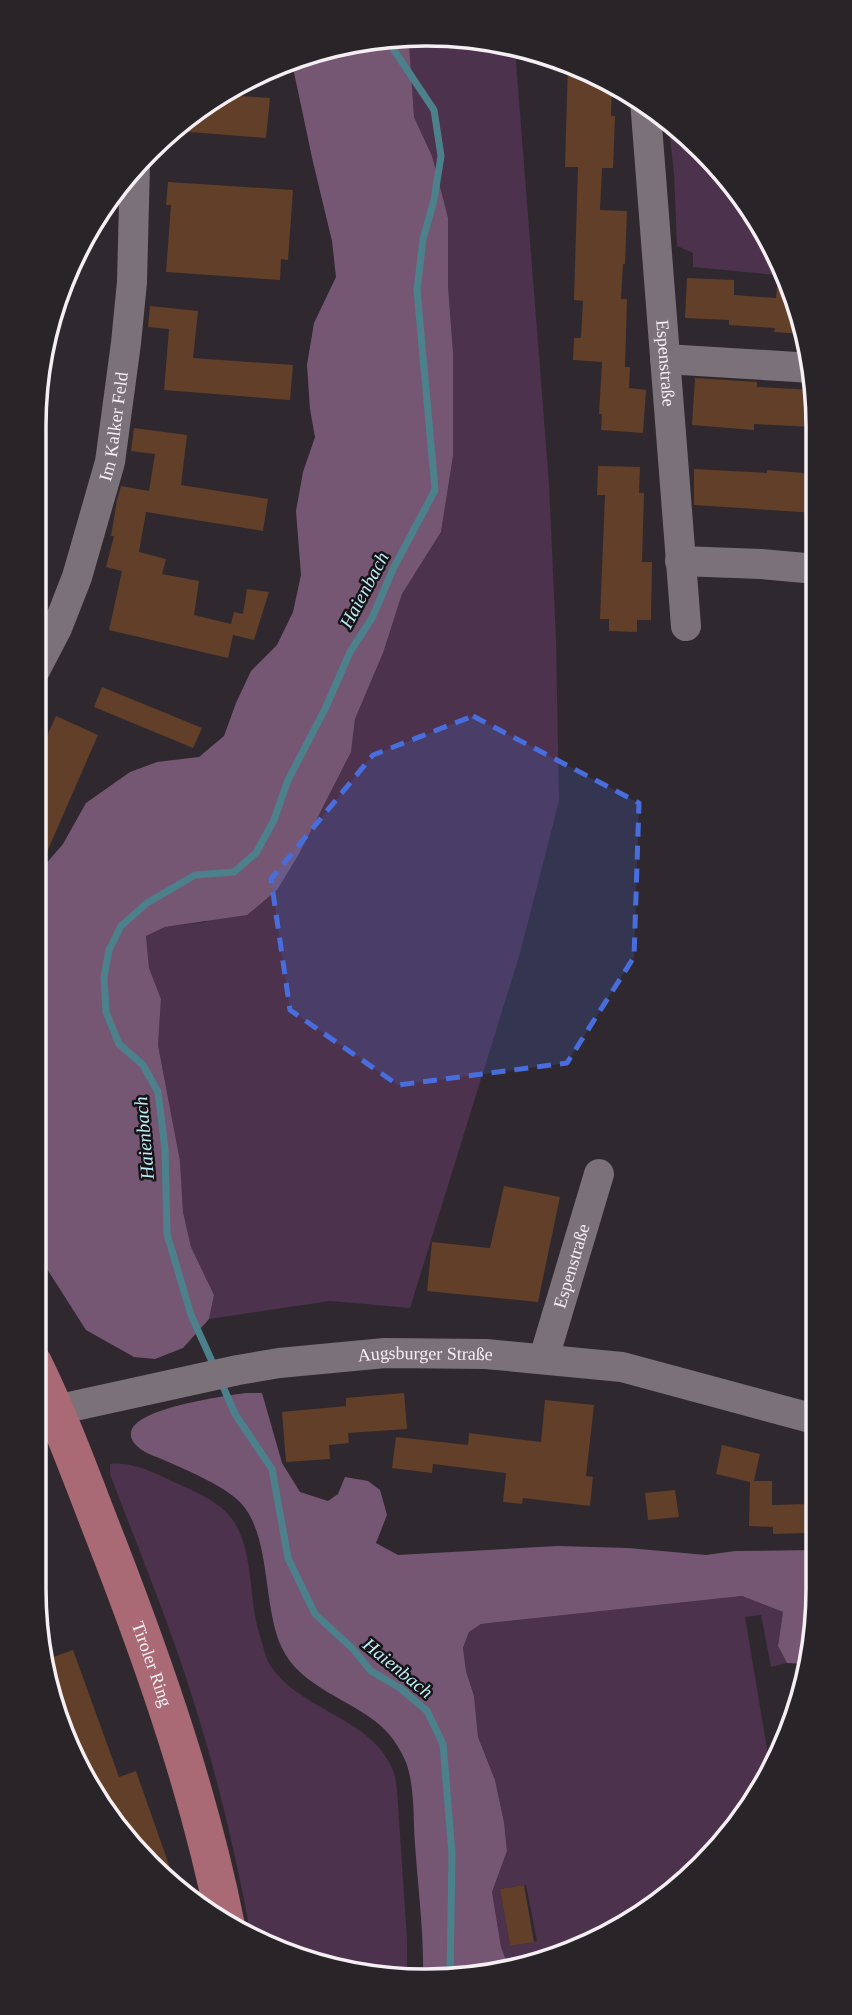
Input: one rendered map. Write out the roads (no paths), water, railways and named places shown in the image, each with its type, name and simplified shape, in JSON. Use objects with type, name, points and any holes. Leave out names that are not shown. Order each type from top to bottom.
[{"type":"main road","name":"Tiroler Ring","points":[[46,1416],[141,1629],[180,1744],[223,1910]]},
{"type":"street","name":"Espenstraße","points":[[646,116],[686,626]]},
{"type":"street","name":"Im Kalker Feld","points":[[46,650],[58,628],[77,576],[110,462],[132,282],[135,181]]},
{"type":"street","points":[[665,359],[802,367]]},
{"type":"street","points":[[680,561],[806,568]]},
{"type":"street","name":"Espenstraße","points":[[544,1358],[600,1174]]},
{"type":"street","name":"Augsburger Straße","points":[[46,1414],[238,1370],[279,1363],[385,1353],[486,1354],[622,1367],[806,1417]]},
{"type":"waterway","name":"Haienbach","points":[[215,1368],[191,1315],[167,1234],[165,1149],[158,1092],[143,1065],[119,1044],[106,1012],[104,977],[109,950],[121,926],[147,903],[195,875],[234,872],[256,853],[274,820],[288,780],[326,707],[350,652],[372,618],[393,569],[435,490],[417,290],[423,239],[434,200],[441,156],[434,110],[392,47]]},
{"type":"waterway","name":"Haienbach","points":[[221,1382],[235,1414],[272,1469],[288,1558],[315,1614],[353,1649],[371,1671],[400,1688],[427,1711],[443,1744],[452,1854],[450,1969]]}]
